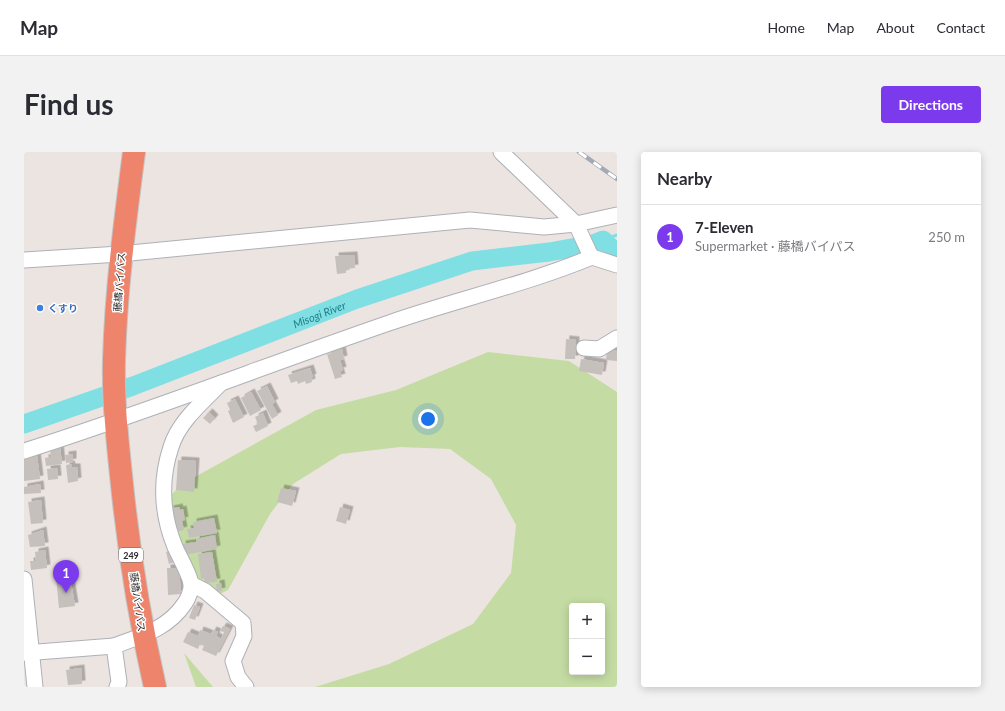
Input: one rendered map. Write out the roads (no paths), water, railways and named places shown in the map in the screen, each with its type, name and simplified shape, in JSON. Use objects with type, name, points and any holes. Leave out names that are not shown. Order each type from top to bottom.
[{"type":"highway","name":"藤橋バイパス","points":[[134,152],[120,254],[114,361],[116,417],[124,504],[143,636],[154,687]]},
{"type":"street","points":[[501,152],[580,230],[591,255]]},
{"type":"street","points":[[24,260],[120,254],[470,220],[580,230],[617,214]]},
{"type":"street","points":[[24,451],[116,417],[384,324],[591,255],[617,265]]},
{"type":"street","points":[[584,348],[599,349],[617,338]]},
{"type":"street","points":[[28,653],[114,646],[143,636],[166,624],[178,613],[187,599],[191,584],[171,537],[165,515],[163,496],[166,468],[171,446],[184,423],[223,381]]},
{"type":"street","points":[[24,579],[28,653],[35,687]]},
{"type":"street","points":[[191,584],[205,591],[243,623],[244,636],[233,661],[238,677],[246,687]]},
{"type":"street","points":[[114,646],[120,682],[117,687]]},
{"type":"waterway","points":[[603,240],[617,235]]},
{"type":"waterway","name":"Misogi River","points":[[24,424],[133,386],[357,299],[472,261],[549,252],[593,244],[603,240],[617,254]]},
{"type":"railway","points":[[579,152],[617,179]]},
{"type":"place","name":"くすり","points":[[40,308]]},
{"type":"place","name":"7-Eleven","points":[[66,593]]}]
